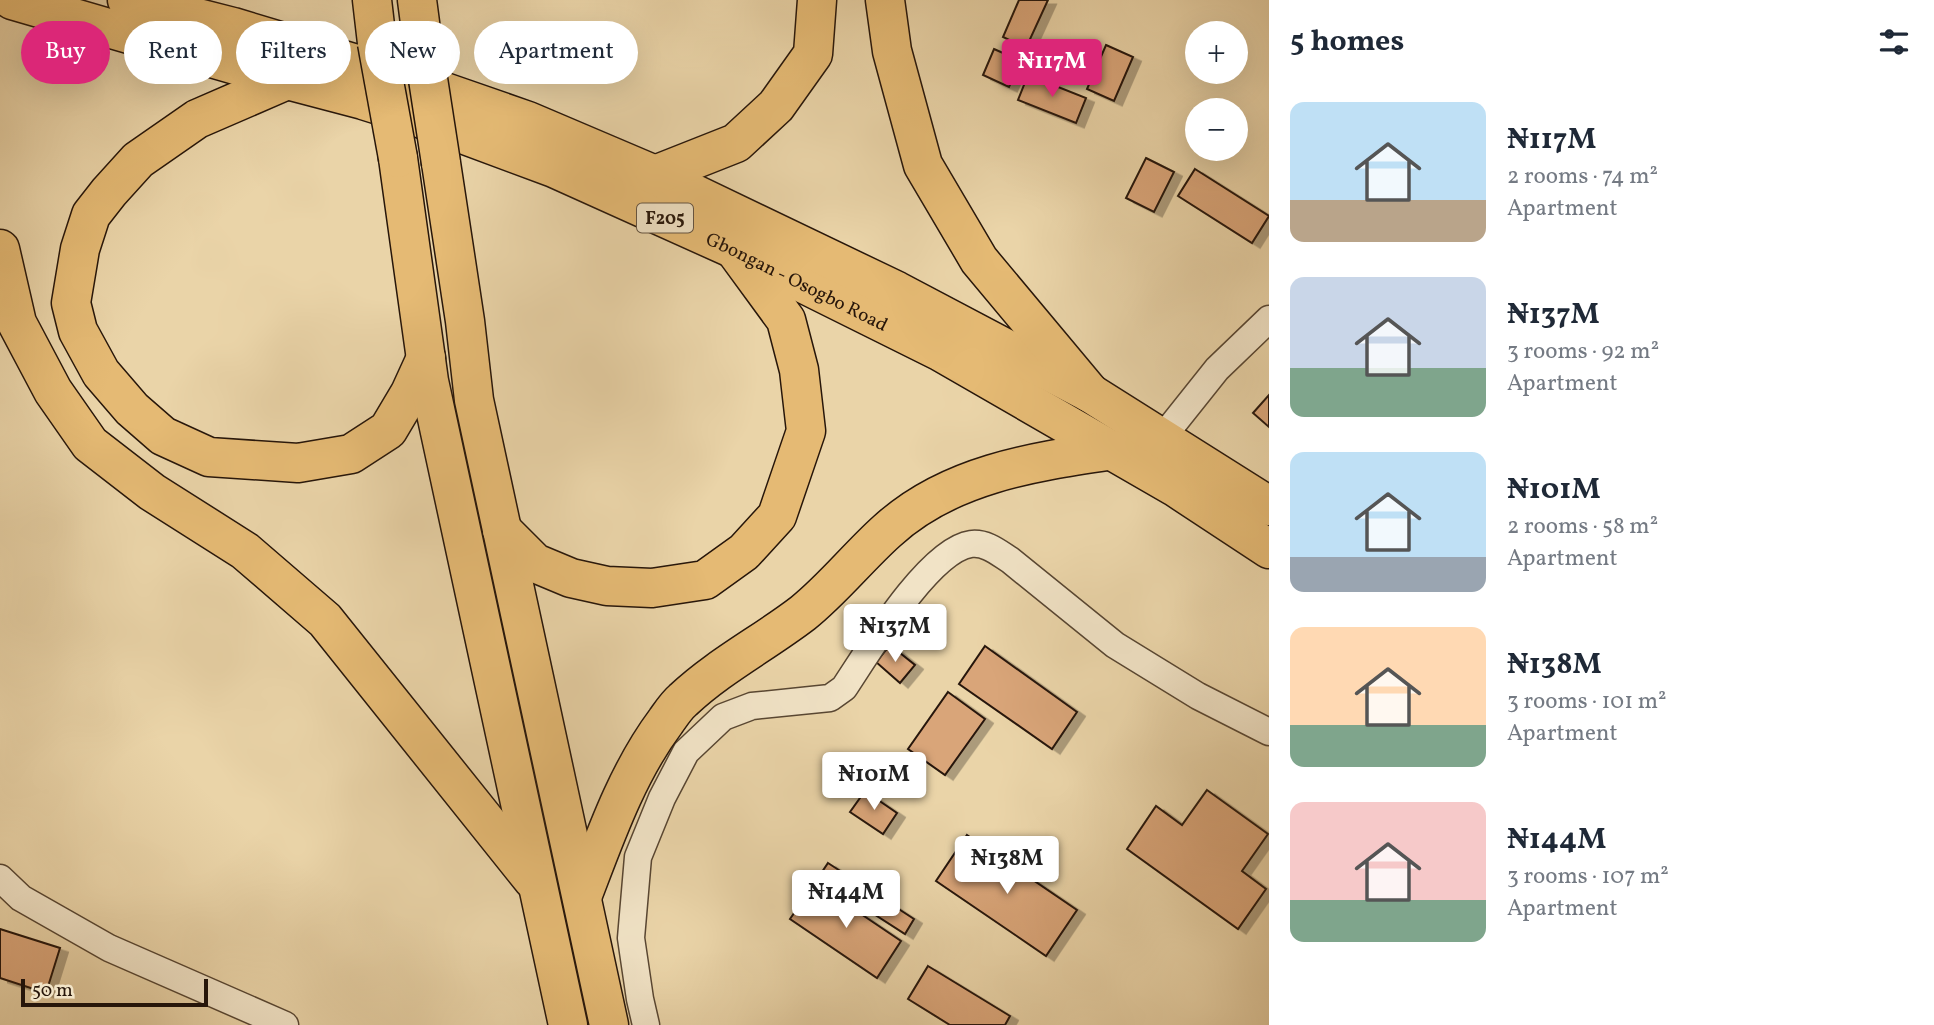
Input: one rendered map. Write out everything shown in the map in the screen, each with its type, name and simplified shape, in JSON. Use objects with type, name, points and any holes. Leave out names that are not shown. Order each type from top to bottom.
[{"type":"main road","name":"Gbongan - Osogbo Road","points":[[12,0],[236,65]]},
{"type":"main road","name":"Gbongan - Osogbo Road","points":[[127,0],[233,27],[413,81],[528,121],[654,175],[897,291],[1090,393],[1269,506]]},
{"type":"main road","points":[[372,0],[398,158],[429,381],[568,1025]]},
{"type":"main road","points":[[417,0],[465,321],[474,400],[610,1025]]},
{"type":"main road","points":[[654,175],[736,143],[776,106],[813,54],[817,0]]},
{"type":"main road","points":[[885,0],[892,51],[923,165],[979,260],[1090,393]]},
{"type":"main road","points":[[278,84],[197,118],[138,160],[91,215],[80,249],[71,303],[78,331],[100,373],[132,409],[163,436],[209,457],[298,463],[351,454],[388,430],[410,393],[426,358]]},
{"type":"main road","name":"Gbongan - Osogbo Road","points":[[301,84],[401,112],[554,167],[734,249],[941,352],[1175,487],[1269,549]]},
{"type":"main road","points":[[0,249],[17,323],[53,391],[90,444],[152,492],[244,551],[325,620],[538,887]]},
{"type":"main road","points":[[502,530],[536,563],[571,578],[607,586],[652,588],[705,580],[744,552],[777,516],[806,431],[799,370],[786,320],[734,249]]},
{"type":"main road","points":[[582,897],[619,805],[650,742],[680,702],[713,674],[805,611],[888,529],[928,500],[972,480],[1003,470],[1046,460],[1113,450]]},
{"type":"street","points":[[1162,438],[1217,369],[1269,319]]},
{"type":"street","points":[[646,1025],[631,938],[638,857],[662,798],[686,752],[723,717],[752,706],[830,698],[844,688],[919,580],[950,552],[972,544],[992,548],[1115,645],[1198,696],[1269,732]]},
{"type":"street","points":[[0,878],[21,898],[109,948],[285,1025]]},
{"type":"building","points":[[1019,0],[1048,0],[1026,48],[1003,37]]},
{"type":"building","points":[[1106,45],[1133,57],[1114,101],[1087,89]]},
{"type":"building","points":[[994,49],[1021,61],[1009,87],[983,75]]},
{"type":"building","points":[[1028,75],[1086,98],[1076,123],[1018,100]]},
{"type":"building","points":[[1146,158],[1174,172],[1154,212],[1126,198]]},
{"type":"building","points":[[1195,169],[1269,216],[1252,243],[1178,196]]},
{"type":"building","points":[[1269,395],[1269,427],[1253,413]]},
{"type":"building","points":[[890,645],[915,665],[900,683],[876,662]]},
{"type":"building","points":[[985,646],[1077,712],[1052,749],[959,684]]},
{"type":"building","points":[[948,692],[985,719],[945,775],[908,749]]},
{"type":"building","points":[[1207,790],[1268,834],[1242,871],[1266,889],[1238,929],[1127,849],[1156,806],[1182,825]]},
{"type":"building","points":[[865,791],[897,813],[883,834],[850,812]]},
{"type":"building","points":[[967,835],[1077,910],[1046,956],[936,881]]},
{"type":"building","points":[[828,863],[914,919],[905,934],[818,878]]},
{"type":"building","points":[[815,883],[901,941],[877,978],[790,919]]},
{"type":"building","points":[[0,929],[60,948],[46,993],[0,978]]},
{"type":"building","points":[[928,966],[1010,1016],[1005,1025],[950,1025],[908,999]]}]
